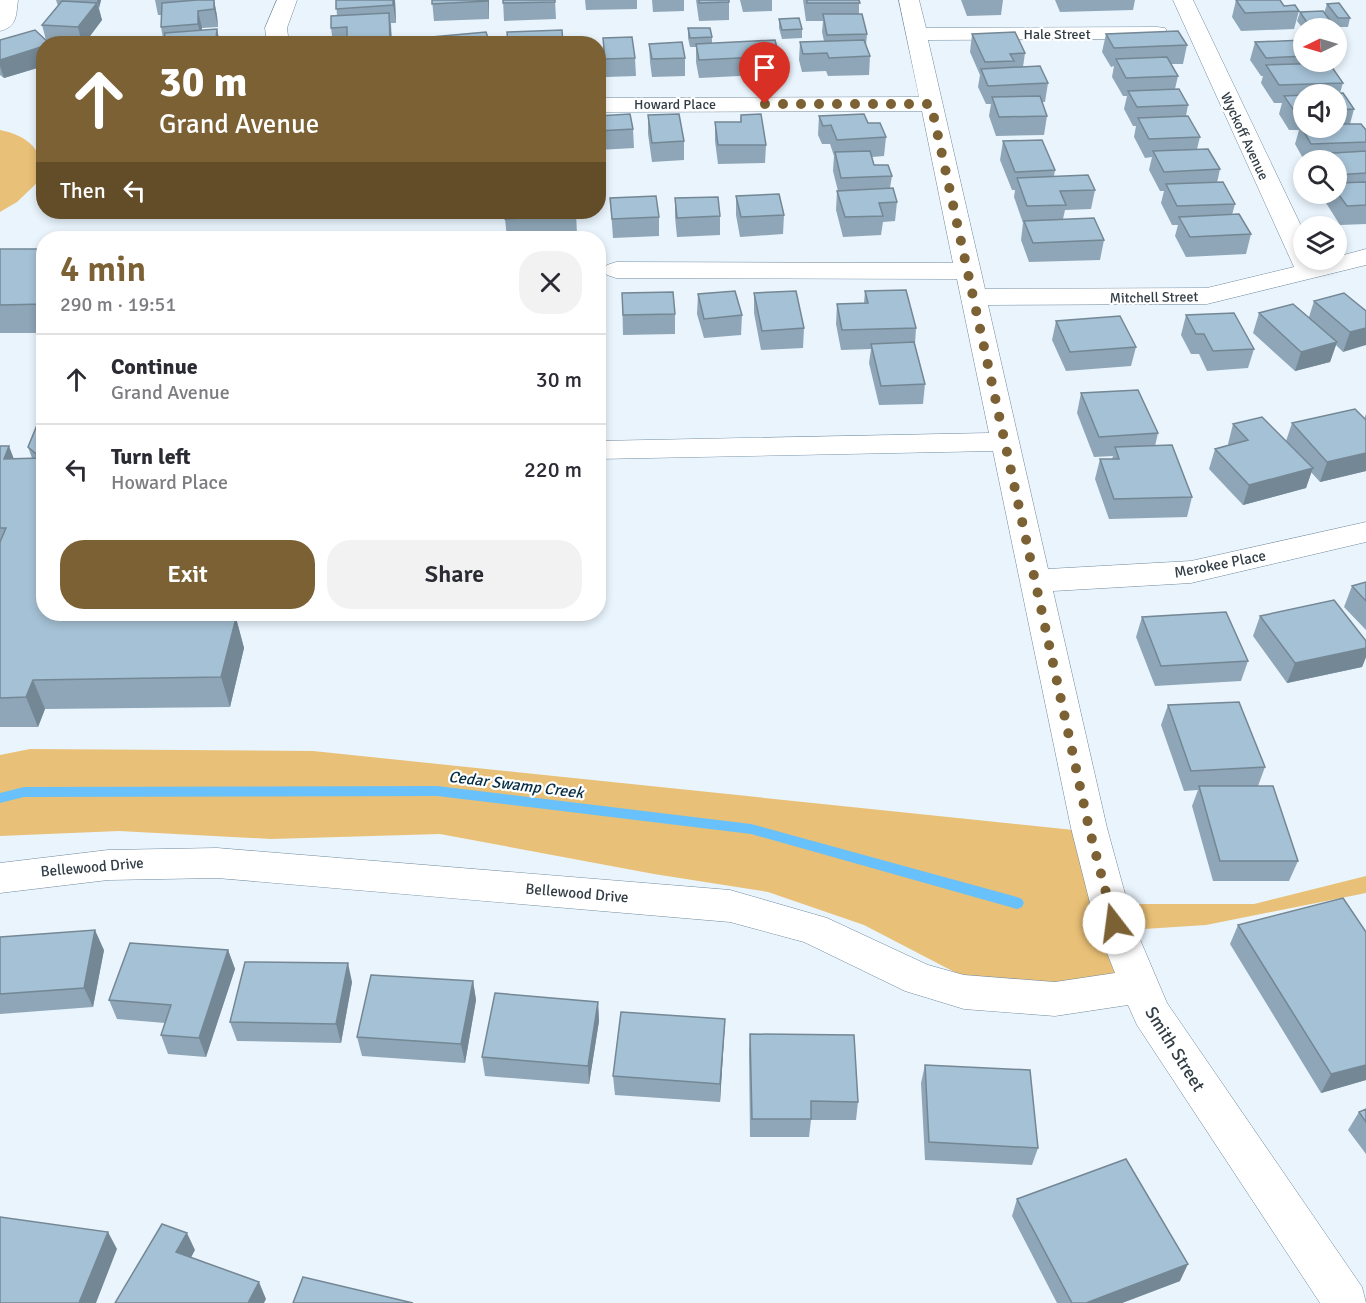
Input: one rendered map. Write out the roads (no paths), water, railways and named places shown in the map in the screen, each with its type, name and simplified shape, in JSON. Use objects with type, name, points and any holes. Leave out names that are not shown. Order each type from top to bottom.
[{"type":"street","points":[[0,25],[5,22],[8,0]]},
{"type":"street","points":[[277,36],[276,28],[287,0]]},
{"type":"street","name":"Smith Street","points":[[909,0],[1089,828],[1114,923],[1138,986],[1167,1039],[1346,1303]]},
{"type":"street","name":"Wyckoff Avenue","points":[[1183,0],[1309,271]]},
{"type":"street","name":"Hale Street","points":[[916,34],[1197,33]]},
{"type":"street","name":"Howard Place","points":[[606,105],[931,104]]},
{"type":"street","name":"Mitchell Street","points":[[616,270],[1207,296],[1366,257]]},
{"type":"street","points":[[606,450],[1006,442]]},
{"type":"street","name":"Merokee Place","points":[[1036,581],[1191,572],[1366,532]]},
{"type":"street","name":"Bellewood Drive","points":[[0,878],[51,870],[139,862],[217,863],[730,906],[813,928],[919,978],[964,992],[1055,999],[1138,986]]},
{"type":"waterway","name":"Cedar Swamp Creek","points":[[0,798],[24,792],[437,791],[751,829],[1017,903]]}]
